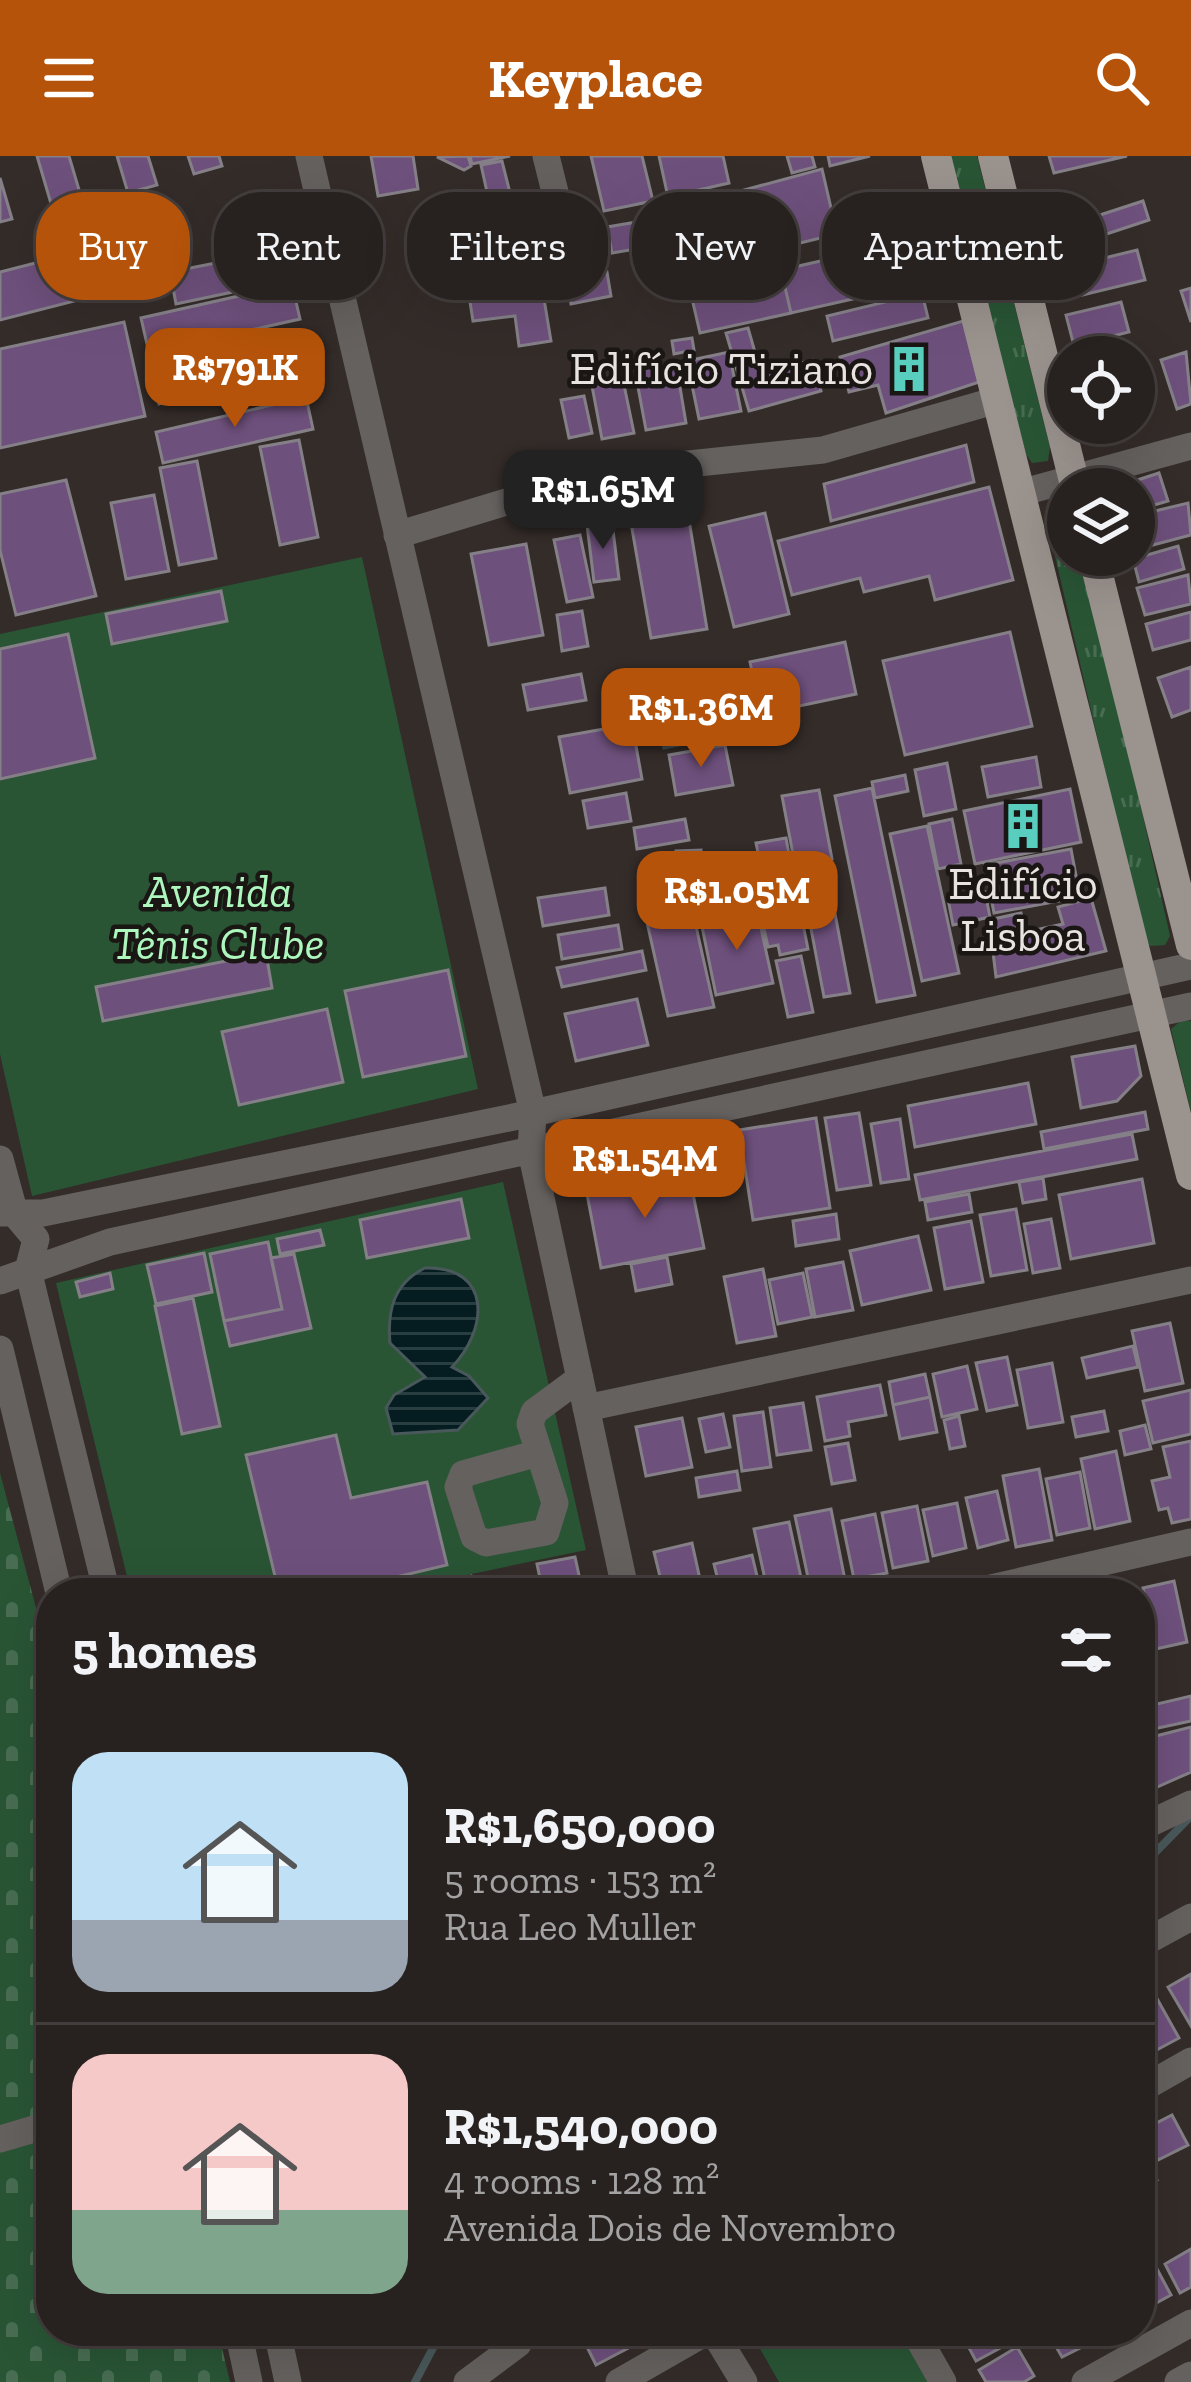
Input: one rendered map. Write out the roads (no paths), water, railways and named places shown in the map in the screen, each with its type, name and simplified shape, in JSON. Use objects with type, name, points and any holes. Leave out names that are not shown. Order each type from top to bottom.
[{"type":"main road","points":[[936,156],[1150,1015],[1186,1131],[1191,1175]]},
{"type":"main road","points":[[993,156],[1071,468]]},
{"type":"main road","points":[[1098,576],[1191,945]]},
{"type":"street","points":[[309,156],[533,1113],[531,1150],[623,1578]]},
{"type":"street","points":[[546,156],[555,192]]},
{"type":"street","points":[[397,535],[602,473],[823,450],[997,400]]},
{"type":"street","points":[[1122,468],[1191,446]]},
{"type":"street","points":[[1020,493],[1047,488]]},
{"type":"street","points":[[8,1214],[43,1213],[533,1113],[1191,966]]},
{"type":"street","points":[[0,1281],[110,1242],[1191,1006]]},
{"type":"street","points":[[0,1159],[8,1214],[37,1239],[28,1270],[103,1578]]},
{"type":"street","points":[[586,1408],[1191,1280]]},
{"type":"street","points":[[0,1349],[55,1578]]},
{"type":"street","points":[[538,1453],[530,1424],[534,1412],[580,1378]]},
{"type":"street","points":[[1034,1578],[1191,1542]]},
{"type":"street","points":[[1155,1821],[1191,1804]]},
{"type":"street","points":[[1155,1937],[1191,1917]]},
{"type":"street","points":[[1155,2081],[1191,2061]]},
{"type":"street","points":[[0,2139],[36,2128]]},
{"type":"street","points":[[1155,2343],[1191,2323]]},
{"type":"street","points":[[241,2346],[249,2382]]},
{"type":"street","points":[[280,2346],[288,2382]]},
{"type":"street","points":[[467,2382],[515,2346]]},
{"type":"street","points":[[619,2382],[684,2346]]},
{"type":"street","points":[[721,2346],[744,2382]]},
{"type":"street","points":[[923,2346],[943,2382]]},
{"type":"street","points":[[1085,2382],[1150,2346]]},
{"type":"street","points":[[1178,2382],[1191,2374]]},
{"type":"water","points":[[693,718],[698,741],[664,748],[659,725]]},
{"type":"water","points":[[425,1268],[463,1277],[473,1289],[478,1303],[473,1336],[452,1367],[469,1376],[488,1398],[458,1430],[393,1434],[386,1408],[394,1395],[425,1377],[390,1343],[390,1319],[406,1281]]},
{"type":"waterway","points":[[1155,1853],[1190,1817]]},
{"type":"waterway","points":[[415,2382],[434,2346]]},
{"type":"place","name":"Edifício Tiziano","points":[[909,369]]},
{"type":"place","name":"Edifício Lisboa","points":[[1023,826]]},
{"type":"park label","name":"Avenida Tênis Clube","points":[[218,918]]}]
